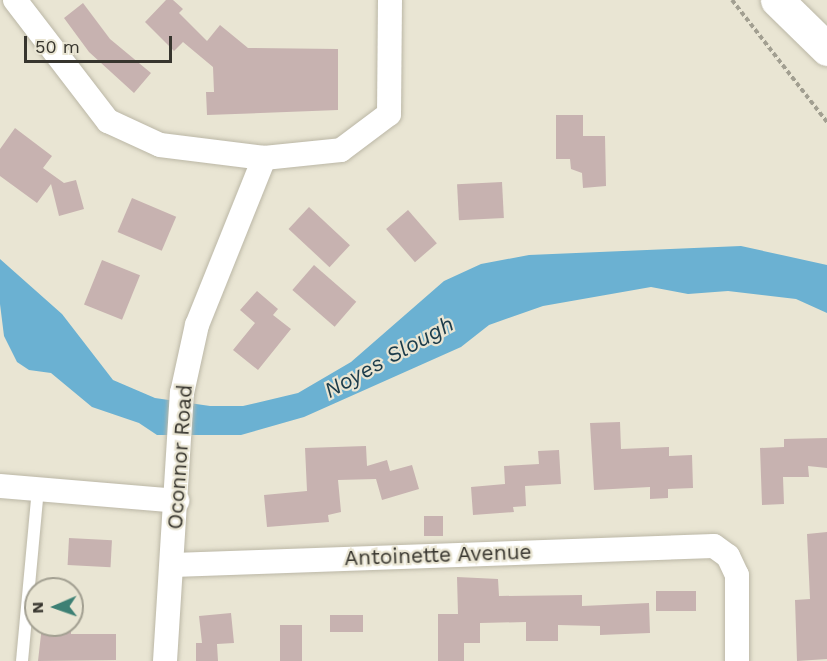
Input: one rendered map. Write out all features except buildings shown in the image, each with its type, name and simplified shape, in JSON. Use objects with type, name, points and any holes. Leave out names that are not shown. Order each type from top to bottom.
[{"type":"highway","points":[[777,0],[827,49]]},
{"type":"highway","points":[[801,0],[827,35]]},
{"type":"street","points":[[15,0],[108,121],[160,144],[264,158],[341,150],[389,114],[385,0]]},
{"type":"street","name":"Oconnor Road","points":[[165,661],[174,565],[182,393],[197,325],[264,158]]},
{"type":"street","points":[[0,486],[177,501]]},
{"type":"street","name":"Antoinette Avenue","points":[[174,565],[714,546],[728,556],[737,575],[737,661]]},
{"type":"lane","points":[[22,661],[38,489]]},
{"type":"path","points":[[732,0],[827,122]]},
{"type":"water","name":"Noyes Slough","points":[[741,246],[827,265],[827,313],[796,299],[728,291],[688,294],[651,287],[543,306],[489,325],[461,347],[304,417],[241,435],[157,435],[139,423],[92,407],[51,373],[29,370],[17,362],[4,336],[0,304],[0,259],[62,314],[113,380],[155,398],[210,406],[243,406],[298,393],[351,362],[444,281],[481,264],[529,255]]}]
